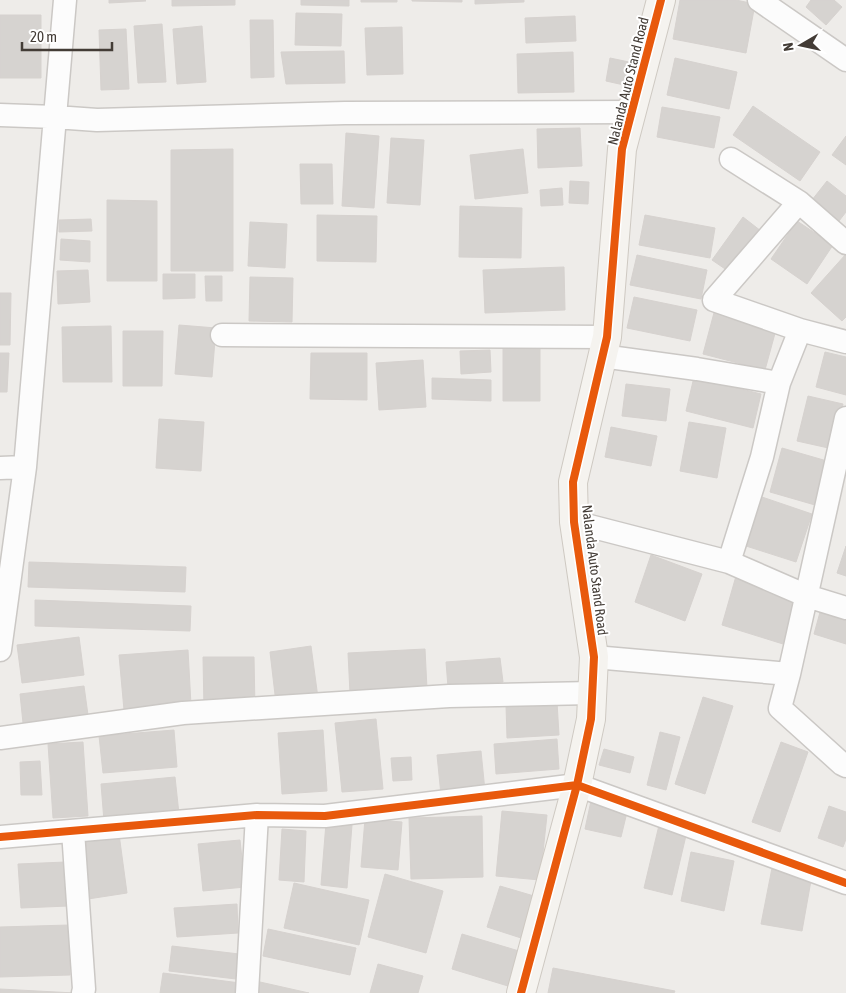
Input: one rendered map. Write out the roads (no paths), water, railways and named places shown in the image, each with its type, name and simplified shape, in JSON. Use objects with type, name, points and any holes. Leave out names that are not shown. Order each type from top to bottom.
[{"type":"street","points":[[0,650],[2,625],[26,467],[65,0]]},
{"type":"street","name":"Nalanda Auto Stand Road","points":[[521,993],[578,785],[590,719],[594,657],[574,522],[573,482],[604,347],[622,149],[661,0]]},
{"type":"street","points":[[759,0],[846,60]]},
{"type":"street","points":[[0,114],[97,120],[345,113],[632,112]]},
{"type":"street","points":[[731,159],[799,202],[846,242]]},
{"type":"street","points":[[799,202],[714,300],[800,330],[846,342]]},
{"type":"street","points":[[729,562],[762,457],[780,383],[800,330]]},
{"type":"street","points":[[222,335],[604,347],[696,369],[780,383]]},
{"type":"street","points":[[846,418],[780,708],[846,766]]},
{"type":"street","points":[[0,468],[26,467]]},
{"type":"street","points":[[574,522],[729,562],[807,596],[846,608]]},
{"type":"street","points":[[594,657],[789,674]]},
{"type":"street","points":[[0,738],[183,713],[449,696],[592,693]]},
{"type":"street","points":[[0,837],[257,814],[325,816],[578,785],[846,883]]},
{"type":"street","points":[[247,993],[257,814]]},
{"type":"street","points":[[74,830],[83,993]]}]
